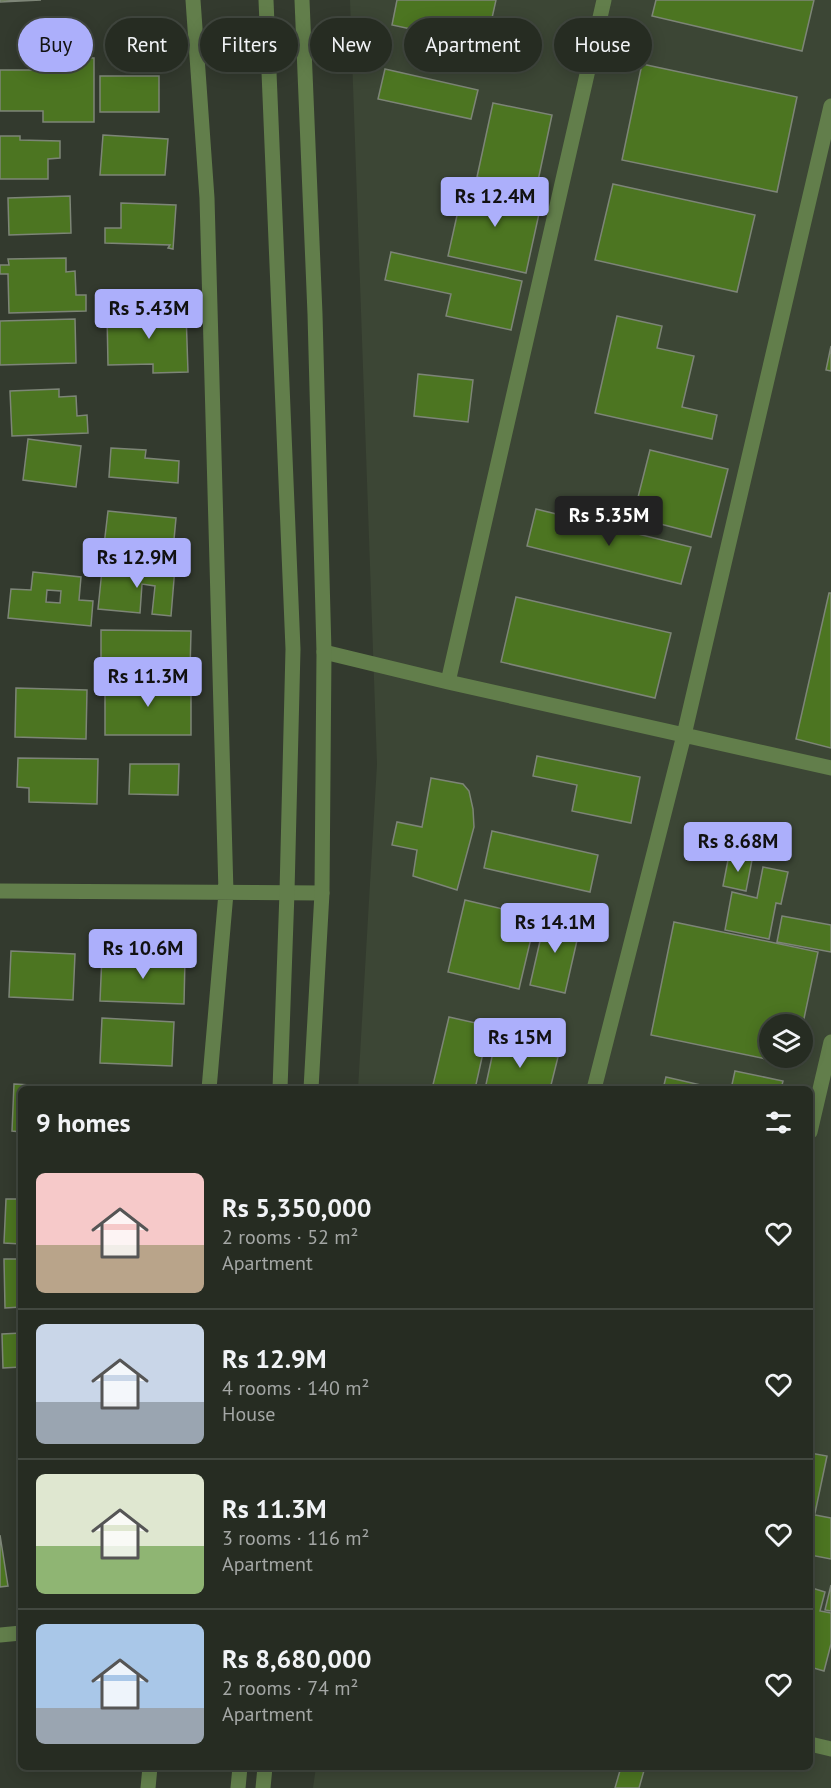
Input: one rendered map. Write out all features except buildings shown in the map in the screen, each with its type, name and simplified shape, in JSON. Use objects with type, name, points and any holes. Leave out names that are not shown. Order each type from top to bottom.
[{"type":"street","points":[[193,0],[207,198],[226,893],[209,1086]]},
{"type":"street","points":[[266,0],[293,649],[280,1086]]},
{"type":"street","points":[[302,0],[315,314],[324,652],[322,893],[311,1086]]},
{"type":"street","points":[[448,682],[604,0]]},
{"type":"street","points":[[595,1086],[684,735],[831,106]]},
{"type":"street","points":[[324,652],[831,768]]},
{"type":"street","points":[[0,891],[322,893]]},
{"type":"street","points":[[813,1119],[831,1042]]},
{"type":"street","points":[[0,1635],[18,1633]]},
{"type":"street","points":[[813,1745],[831,1749]]},
{"type":"street","points":[[148,1788],[150,1770]]},
{"type":"street","points":[[238,1788],[240,1770]]},
{"type":"street","points":[[263,1788],[265,1770]]},
{"type":"shaded area","points":[[350,0],[831,0],[831,1788],[313,1788],[316,1770],[813,1770],[813,1086],[358,1086],[377,764],[353,72],[392,72],[392,18],[351,18]]}]
